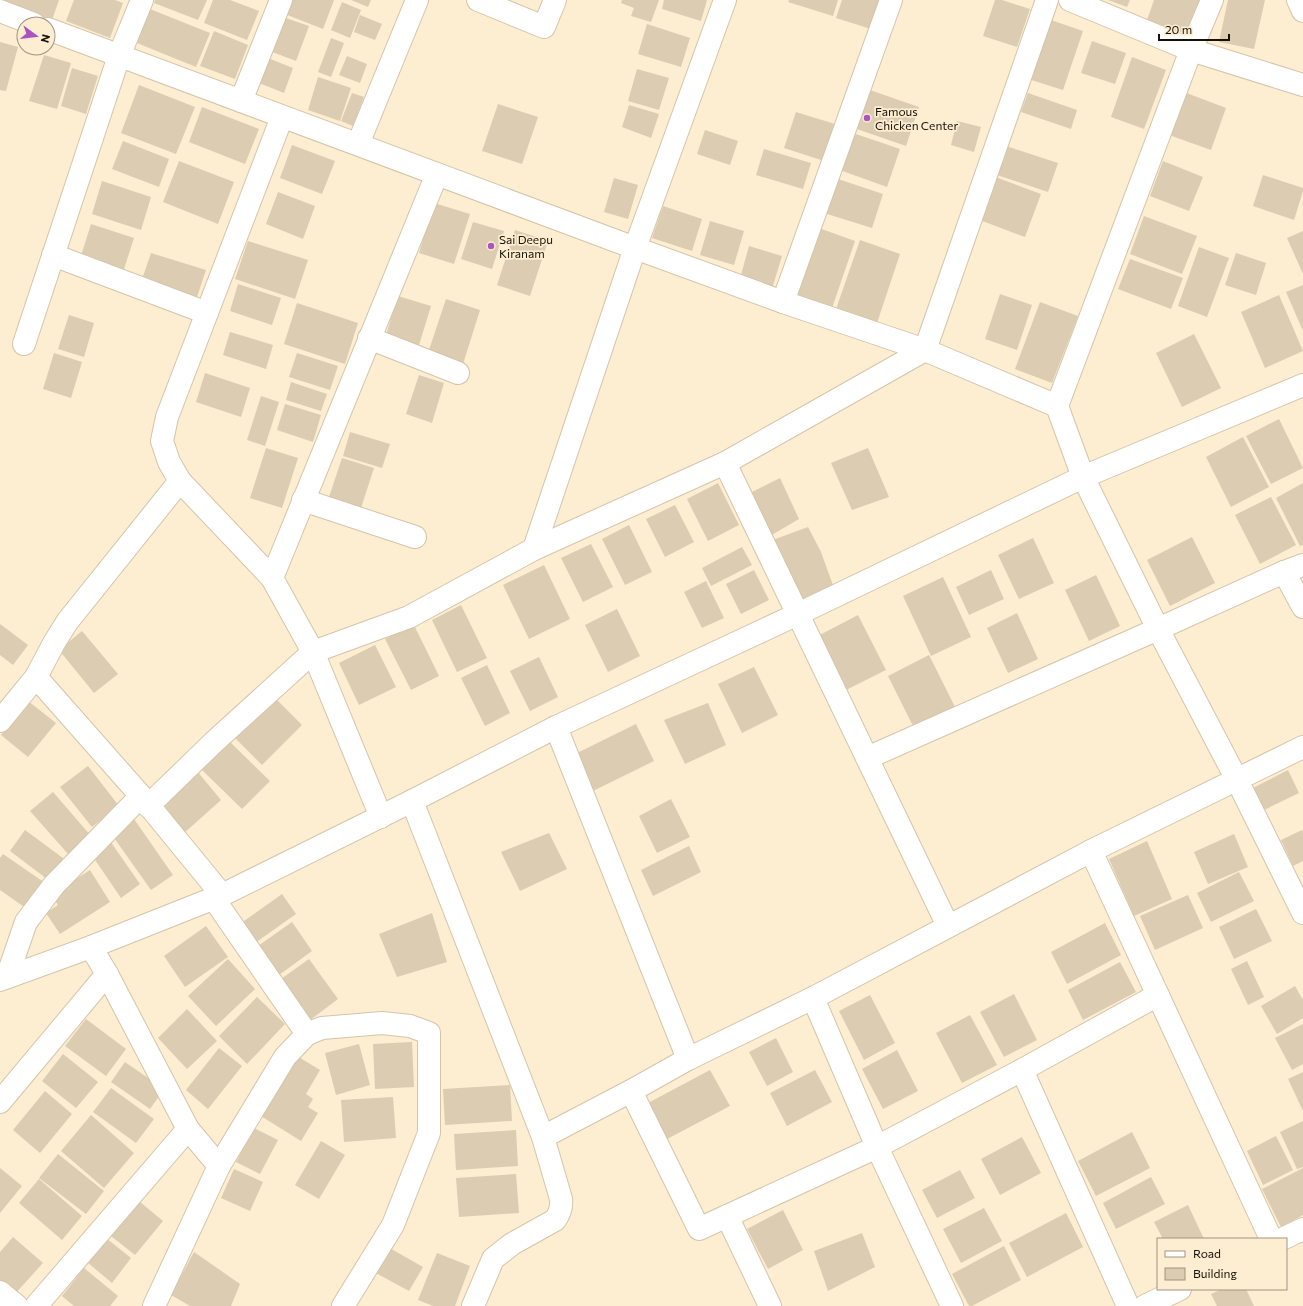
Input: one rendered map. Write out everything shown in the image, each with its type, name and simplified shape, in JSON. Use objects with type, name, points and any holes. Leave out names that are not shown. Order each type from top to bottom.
[{"type":"street","points":[[24,344],[119,56],[142,0]]},
{"type":"street","points":[[241,101],[280,0]]},
{"type":"street","points":[[358,144],[417,0]]},
{"type":"street","points":[[478,0],[544,27],[555,0]]},
{"type":"street","points":[[534,548],[634,248],[725,0]]},
{"type":"street","points":[[783,302],[892,0]]},
{"type":"street","points":[[4,979],[26,922],[54,884],[144,801],[214,742],[312,652],[409,617],[534,548],[725,463],[925,350],[1047,0]]},
{"type":"street","points":[[1070,0],[1191,50],[1303,85]]},
{"type":"street","points":[[1212,0],[1191,50],[1058,406],[1083,477],[1158,630],[1237,780],[1303,913]]},
{"type":"street","points":[[1298,0],[1303,11]]},
{"type":"street","points":[[0,11],[16,17]]},
{"type":"street","points":[[56,32],[634,248],[783,302],[925,350],[1058,406]]},
{"type":"street","points":[[282,117],[167,417],[162,441],[169,462],[180,481],[272,578],[312,652],[381,817]]},
{"type":"street","points":[[272,578],[437,174]]},
{"type":"street","points":[[53,255],[207,313]]},
{"type":"street","points":[[369,338],[458,373]]},
{"type":"street","points":[[4,979],[91,948],[218,897],[381,817],[556,727],[798,614],[1083,477],[1303,385]]},
{"type":"street","points":[[725,463],[948,926]]},
{"type":"street","points":[[0,721],[36,677],[67,622],[180,481]]},
{"type":"street","points":[[303,500],[415,537]]},
{"type":"street","points":[[867,758],[1158,630],[1293,568],[1303,607]]},
{"type":"street","points":[[36,677],[144,801],[218,897],[307,1034]]},
{"type":"street","points":[[556,727],[688,1059]]},
{"type":"street","points":[[543,1137],[688,1059],[813,998],[1091,851],[1303,747]]},
{"type":"street","points":[[412,801],[543,1137],[562,1207],[555,1220],[512,1244],[493,1259],[473,1306]]},
{"type":"street","points":[[1091,851],[1271,1238]]},
{"type":"street","points":[[91,948],[107,974],[188,1129],[219,1166]]},
{"type":"street","points":[[0,1102],[107,974]]},
{"type":"street","points":[[631,1091],[699,1229],[877,1147],[1022,1070],[1158,995]]},
{"type":"street","points":[[813,998],[877,1147],[952,1306]]},
{"type":"street","points":[[154,1306],[219,1166],[285,1057],[307,1034],[322,1028],[382,1023],[410,1026],[429,1033],[428,1133],[393,1225],[343,1306]]},
{"type":"street","points":[[1022,1070],[1128,1306]]},
{"type":"street","points":[[36,1306],[188,1129]]},
{"type":"street","points":[[727,1216],[770,1306]]},
{"type":"street","points":[[1284,1238],[1303,1229]]},
{"type":"street","points":[[1145,1306],[1178,1290]]},
{"type":"street","points":[[0,1292],[17,1306]]},
{"type":"building","points":[[0,0],[59,0],[53,16],[40,16],[0,2]]},
{"type":"building","points":[[74,0],[115,0],[123,3],[110,38],[66,21]]},
{"type":"building","points":[[155,0],[207,0],[198,20],[154,3]]},
{"type":"building","points":[[213,0],[230,0],[259,11],[247,40],[204,23]]},
{"type":"building","points":[[291,0],[334,0],[323,29],[285,14]]},
{"type":"building","points":[[351,0],[371,0],[368,7]]},
{"type":"building","points":[[622,0],[659,0],[651,22],[631,16],[634,8],[621,3]]},
{"type":"building","points":[[664,0],[707,0],[701,21],[662,9]]},
{"type":"building","points":[[789,0],[838,0],[833,16],[788,2]]},
{"type":"building","points":[[842,0],[884,0],[874,30],[836,18]]},
{"type":"building","points":[[995,0],[1002,0],[1030,9],[1017,47],[983,36]]},
{"type":"building","points":[[1108,0],[1130,0],[1127,7]]},
{"type":"building","points":[[1154,0],[1202,0],[1190,35],[1147,20]]},
{"type":"building","points":[[1228,0],[1265,0],[1254,49],[1219,42]]},
{"type":"building","points":[[342,2],[361,10],[350,38],[331,30]]},
{"type":"building","points":[[145,7],[210,33],[196,67],[132,41]]},
{"type":"building","points":[[360,15],[382,24],[375,40],[354,32]]},
{"type":"building","points":[[280,16],[309,26],[296,61],[267,50]]},
{"type":"building","points":[[1045,18],[1083,31],[1063,90],[1025,78]]},
{"type":"building","points":[[647,24],[690,38],[681,67],[638,54]]},
{"type":"building","points":[[214,31],[248,45],[235,79],[200,66]]},
{"type":"building","points":[[331,38],[344,43],[331,77],[318,72]]},
{"type":"building","points":[[1092,41],[1126,53],[1115,84],[1081,73]]},
{"type":"building","points":[[0,42],[16,46],[16,54],[6,91],[0,90]]},
{"type":"building","points":[[44,56],[71,63],[57,109],[29,101]]},
{"type":"building","points":[[263,56],[293,68],[284,93],[254,81]]},
{"type":"building","points":[[347,56],[367,64],[360,83],[339,75]]},
{"type":"building","points":[[1132,57],[1166,70],[1144,129],[1111,117]]},
{"type":"building","points":[[72,68],[98,76],[86,114],[61,106]]},
{"type":"building","points":[[637,69],[669,78],[659,110],[628,101]]},
{"type":"building","points":[[318,77],[351,88],[340,121],[308,110]]},
{"type":"building","points":[[139,85],[195,107],[176,154],[121,133]]},
{"type":"building","points":[[864,88],[919,107],[906,146],[851,127]]},
{"type":"building","points":[[1184,92],[1226,108],[1211,150],[1169,135]]},
{"type":"building","points":[[352,93],[364,97],[353,126],[341,121]]},
{"type":"building","points":[[1028,93],[1077,110],[1071,129],[1021,112]]},
{"type":"building","points":[[498,104],[538,117],[522,164],[482,151]]},
{"type":"building","points":[[629,105],[659,114],[651,138],[622,127]]},
{"type":"building","points":[[202,107],[259,129],[245,164],[189,142]]},
{"type":"building","points":[[796,112],[835,124],[824,161],[784,148]]},
{"type":"building","points":[[957,121],[981,127],[974,152],[951,145]]},
{"type":"building","points":[[705,130],[738,141],[730,165],[697,154]]},
{"type":"building","points":[[850,132],[900,149],[887,187],[837,169]]},
{"type":"building","points":[[123,141],[169,159],[159,187],[112,169]]},
{"type":"building","points":[[292,145],[335,161],[322,194],[280,178]]},
{"type":"building","points":[[1003,145],[1058,163],[1048,192],[994,174]]},
{"type":"building","points":[[764,149],[811,163],[803,189],[756,175]]},
{"type":"building","points":[[179,161],[234,182],[218,224],[163,202]]},
{"type":"building","points":[[1163,161],[1203,177],[1189,211],[1150,196]]},
{"type":"building","points":[[1263,175],[1303,188],[1294,220],[1253,206]]},
{"type":"building","points":[[993,176],[1041,194],[1025,237],[977,219]]},
{"type":"building","points":[[614,178],[638,185],[628,219],[604,212]]},
{"type":"building","points":[[835,178],[883,194],[872,228],[824,213]]},
{"type":"building","points":[[102,181],[151,197],[141,230],[92,214]]},
{"type":"building","points":[[278,192],[315,206],[303,239],[266,224]]},
{"type":"building","points":[[434,203],[470,214],[454,264],[419,253]]},
{"type":"building","points":[[663,206],[702,219],[692,251],[652,238]]},
{"type":"building","points":[[1144,216],[1197,236],[1182,274],[1130,254]]},
{"type":"building","points":[[710,221],[744,231],[734,265],[700,255]]},
{"type":"building","points":[[473,222],[504,231],[492,269],[461,259]]},
{"type":"building","points":[[91,224],[134,238],[123,272],[80,259]]},
{"type":"building","points":[[816,227],[855,241],[831,311],[792,298]]},
{"type":"building","points":[[515,230],[548,241],[530,296],[497,285]]},
{"type":"building","points":[[1303,231],[1303,274],[1287,238]]},
{"type":"building","points":[[860,240],[900,254],[876,326],[835,312]]},
{"type":"building","points":[[248,241],[308,260],[295,299],[235,279]]},
{"type":"building","points":[[749,246],[782,256],[771,292],[739,282]]},
{"type":"building","points":[[1199,247],[1229,258],[1207,317],[1178,306]]},
{"type":"building","points":[[151,253],[206,270],[195,303],[140,285]]},
{"type":"building","points":[[1236,253],[1266,263],[1256,295],[1225,285]]},
{"type":"building","points":[[1130,259],[1183,278],[1171,309],[1118,289]]},
{"type":"building","points":[[238,284],[281,298],[272,325],[230,311]]},
{"type":"building","points":[[1303,285],[1303,331],[1286,292]]},
{"type":"building","points":[[1000,294],[1032,305],[1017,350],[985,339]]},
{"type":"building","points":[[1279,295],[1303,351],[1265,368],[1241,312]]},
{"type":"building","points":[[398,296],[431,306],[419,345],[386,335]]},
{"type":"building","points":[[446,299],[480,310],[463,364],[428,353]]},
{"type":"building","points":[[1040,302],[1078,316],[1052,383],[1015,369]]},
{"type":"building","points":[[297,303],[358,323],[345,364],[284,344]]},
{"type":"building","points":[[69,315],[94,323],[84,357],[58,349]]},
{"type":"building","points":[[230,332],[273,345],[266,369],[223,355]]},
{"type":"building","points":[[1194,334],[1221,388],[1182,407],[1156,353]]},
{"type":"building","points":[[54,353],[82,362],[71,398],[43,389]]},
{"type":"building","points":[[297,353],[338,366],[330,390],[289,377]]},
{"type":"building","points":[[205,373],[250,388],[241,417],[196,402]]},
{"type":"building","points":[[419,375],[444,383],[432,423],[406,414]]},
{"type":"building","points":[[291,382],[327,394],[321,411],[286,400]]},
{"type":"building","points":[[261,396],[279,402],[265,446],[247,440]]},
{"type":"building","points":[[285,404],[321,415],[313,442],[277,430]]},
{"type":"building","points":[[1279,419],[1303,468],[1271,484],[1246,436]]},
{"type":"building","points":[[350,432],[390,444],[382,468],[343,456]]},
{"type":"building","points":[[1243,437],[1269,487],[1231,507],[1206,457]]},
{"type":"building","points":[[266,448],[298,458],[282,508],[250,498]]},
{"type":"building","points":[[868,448],[889,497],[852,510],[831,463]]},
{"type":"building","points":[[342,458],[374,468],[361,508],[329,497]]},
{"type":"building","points":[[780,478],[799,519],[770,536],[752,492]]},
{"type":"building","points":[[718,483],[739,525],[708,541],[687,499]]},
{"type":"building","points":[[1303,483],[1303,545],[1300,546],[1276,498]]},
{"type":"building","points":[[1271,497],[1296,545],[1260,564],[1235,515]]},
{"type":"building","points":[[675,505],[694,542],[665,557],[646,519]]},
{"type":"building","points":[[629,525],[652,572],[625,585],[602,539]]},
{"type":"building","points":[[808,527],[821,552],[834,588],[799,604],[770,541]]},
{"type":"building","points":[[1192,537],[1215,583],[1170,606],[1147,560]]},
{"type":"building","points":[[1033,538],[1054,583],[1019,599],[998,555]]},
{"type":"building","points":[[591,544],[613,587],[583,602],[561,558]]},
{"type":"building","points":[[742,547],[752,565],[711,586],[702,568]]},
{"type":"building","points":[[544,565],[570,619],[529,639],[503,585]]},
{"type":"building","points":[[754,570],[769,600],[741,614],[726,584]]},
{"type":"building","points":[[991,570],[1004,599],[969,615],[956,587]]},
{"type":"building","points":[[1096,575],[1120,626],[1089,641],[1065,590]]},
{"type":"building","points":[[943,577],[971,637],[931,656],[903,596]]},
{"type":"building","points":[[706,581],[724,618],[702,628],[684,592]]},
{"type":"building","points":[[461,605],[487,658],[457,672],[432,620]]},
{"type":"building","points":[[617,609],[640,656],[608,672],[585,625]]},
{"type":"building","points":[[1017,613],[1038,659],[1008,673],[987,628]]},
{"type":"building","points":[[858,615],[886,670],[842,692],[814,638]]},
{"type":"building","points":[[0,624],[28,645],[13,665],[0,655]]},
{"type":"building","points":[[414,625],[439,676],[411,690],[385,639]]},
{"type":"building","points":[[82,631],[118,674],[94,693],[59,650]]},
{"type":"building","points":[[375,645],[396,687],[359,705],[339,663]]},
{"type":"building","points":[[929,655],[957,711],[916,732],[888,676]]},
{"type":"building","points":[[539,657],[558,697],[530,711],[510,671]]},
{"type":"building","points":[[487,665],[510,713],[485,726],[461,678]]},
{"type":"building","points":[[754,667],[778,715],[742,733],[718,684]]},
{"type":"building","points":[[272,695],[302,725],[262,765],[232,735]]},
{"type":"building","points":[[28,701],[56,723],[28,757],[1,735]]},
{"type":"building","points":[[708,703],[726,745],[685,764],[664,720]]},
{"type":"building","points":[[636,724],[654,761],[593,791],[575,754]]},
{"type":"building","points":[[229,741],[270,781],[242,809],[201,769]]},
{"type":"building","points":[[88,766],[119,806],[92,827],[60,787]]},
{"type":"building","points":[[1288,770],[1299,793],[1262,811],[1251,789]]},
{"type":"building","points":[[197,771],[221,800],[183,834],[158,805]]},
{"type":"building","points":[[53,792],[91,836],[69,855],[30,811]]},
{"type":"building","points":[[671,799],[690,837],[657,853],[639,816]]},
{"type":"building","points":[[134,819],[173,875],[151,890],[112,835]]},
{"type":"building","points":[[25,830],[67,861],[51,882],[10,851]]},
{"type":"building","points":[[1302,830],[1303,861],[1293,866],[1281,840]]},
{"type":"building","points":[[549,833],[567,869],[520,891],[501,852]]},
{"type":"building","points":[[1234,834],[1248,867],[1208,884],[1194,852]]},
{"type":"building","points":[[108,838],[140,884],[121,898],[89,851]]},
{"type":"building","points":[[1147,841],[1172,899],[1134,916],[1109,859]]},
{"type":"building","points":[[689,846],[701,872],[653,896],[641,870]]},
{"type":"building","points":[[3,854],[48,885],[30,911],[0,890],[0,858]]},
{"type":"building","points":[[90,870],[110,902],[60,934],[46,913],[58,905],[51,895]]},
{"type":"building","points":[[1239,872],[1254,901],[1211,922],[1197,893]]},
{"type":"building","points":[[282,894],[296,914],[251,946],[237,926]]},
{"type":"building","points":[[1188,895],[1203,928],[1155,950],[1140,916]]},
{"type":"building","points":[[1256,909],[1272,941],[1234,959],[1219,927]]},
{"type":"building","points":[[432,913],[447,962],[397,977],[379,934]]},
{"type":"building","points":[[292,922],[312,951],[279,975],[258,946]]},
{"type":"building","points":[[1105,923],[1121,955],[1067,984],[1051,952]]},
{"type":"building","points":[[206,926],[228,957],[185,987],[164,956]]},
{"type":"building","points":[[228,959],[255,989],[216,1026],[188,996]]},
{"type":"building","points":[[309,959],[338,999],[310,1020],[281,979]]},
{"type":"building","points":[[1247,961],[1264,997],[1248,1005],[1231,969]]},
{"type":"building","points":[[1120,962],[1136,992],[1083,1020],[1068,990]]},
{"type":"building","points":[[1295,986],[1303,1000],[1303,1018],[1277,1034],[1261,1006]]},
{"type":"building","points":[[1014,994],[1037,1040],[1004,1057],[980,1012]]},
{"type":"building","points":[[870,995],[895,1043],[864,1060],[839,1011]]},
{"type":"building","points":[[257,997],[285,1024],[247,1064],[219,1036]]},
{"type":"building","points":[[187,1009],[217,1041],[187,1069],[158,1038]]},
{"type":"building","points":[[970,1015],[997,1065],[962,1083],[936,1033]]},
{"type":"building","points":[[86,1019],[126,1049],[106,1076],[65,1046]]},
{"type":"building","points":[[1303,1024],[1303,1064],[1292,1070],[1275,1038]]},
{"type":"building","points":[[776,1038],[793,1072],[767,1086],[749,1052]]},
{"type":"building","points":[[412,1042],[414,1087],[375,1089],[373,1044]]},
{"type":"building","points":[[359,1044],[370,1085],[336,1095],[325,1053]]},
{"type":"building","points":[[219,1048],[242,1066],[208,1109],[186,1090]]},
{"type":"building","points":[[897,1050],[918,1091],[883,1109],[862,1069]]},
{"type":"building","points":[[292,1053],[320,1070],[306,1094],[313,1099],[308,1107],[318,1113],[301,1141],[256,1113]]},
{"type":"building","points":[[63,1054],[98,1082],[76,1108],[42,1081]]},
{"type":"building","points":[[125,1062],[164,1089],[150,1109],[111,1082]]},
{"type":"building","points":[[710,1070],[730,1106],[667,1139],[648,1103]]},
{"type":"building","points":[[815,1070],[832,1102],[787,1126],[770,1093]]},
{"type":"building","points":[[1303,1072],[1303,1111],[1288,1079]]},
{"type":"building","points":[[510,1085],[512,1121],[445,1125],[443,1089]]},
{"type":"building","points":[[111,1088],[154,1119],[136,1143],[93,1112]]},
{"type":"building","points":[[45,1091],[72,1114],[40,1153],[13,1130]]},
{"type":"building","points":[[393,1097],[396,1138],[344,1142],[341,1100]]},
{"type":"building","points":[[91,1115],[134,1153],[104,1188],[61,1151]]},
{"type":"building","points":[[1303,1121],[1303,1167],[1297,1169],[1280,1132]]},
{"type":"building","points":[[254,1128],[278,1140],[260,1174],[236,1162]]},
{"type":"building","points":[[516,1130],[518,1166],[456,1170],[454,1134]]},
{"type":"building","points":[[1132,1132],[1150,1168],[1096,1196],[1078,1161]]},
{"type":"building","points":[[1276,1136],[1293,1170],[1263,1185],[1247,1151]]},
{"type":"building","points":[[1022,1137],[1041,1173],[1000,1195],[981,1159]]},
{"type":"building","points":[[321,1141],[345,1155],[319,1199],[295,1185]]},
{"type":"building","points":[[58,1154],[104,1191],[86,1214],[39,1178]]},
{"type":"building","points":[[0,1168],[22,1186],[0,1213]]},
{"type":"building","points":[[1303,1168],[1303,1215],[1281,1227],[1262,1189]]},
{"type":"building","points":[[234,1169],[263,1182],[250,1211],[221,1198]]},
{"type":"building","points":[[960,1170],[975,1198],[937,1218],[922,1190]]},
{"type":"building","points":[[516,1174],[519,1213],[459,1217],[456,1178]]},
{"type":"building","points":[[1151,1177],[1165,1204],[1116,1229],[1103,1203]]},
{"type":"building","points":[[39,1179],[82,1216],[62,1240],[19,1203]]},
{"type":"building","points":[[134,1197],[163,1221],[135,1255],[106,1232]]},
{"type":"building","points":[[1188,1205],[1204,1238],[1162,1238],[1154,1222]]},
{"type":"building","points":[[984,1208],[1002,1241],[961,1263],[943,1229]]},
{"type":"building","points":[[783,1210],[803,1250],[768,1269],[747,1229]]},
{"type":"building","points":[[1066,1213],[1083,1247],[1027,1277],[1009,1243]]},
{"type":"building","points":[[862,1233],[875,1267],[828,1291],[814,1251]]},
{"type":"building","points":[[13,1237],[43,1263],[13,1296],[0,1285],[0,1252]]},
{"type":"building","points":[[106,1238],[131,1258],[112,1283],[87,1262]]},
{"type":"building","points":[[1004,1246],[1021,1280],[972,1306],[969,1306],[952,1274]]},
{"type":"building","points":[[388,1247],[423,1267],[409,1291],[374,1272]]},
{"type":"building","points":[[194,1252],[240,1284],[231,1306],[190,1306],[171,1295]]},
{"type":"building","points":[[437,1253],[470,1266],[455,1306],[433,1306],[418,1300]]},
{"type":"building","points":[[84,1268],[118,1296],[110,1306],[74,1306],[62,1296]]},
{"type":"building","points":[[1220,1290],[1246,1290],[1254,1306],[1217,1306],[1211,1294]]},
{"type":"place","name":"Famous Chicken Center","points":[[867,118]]},
{"type":"place","name":"Sai Deepu Kiranam","points":[[491,246]]}]
